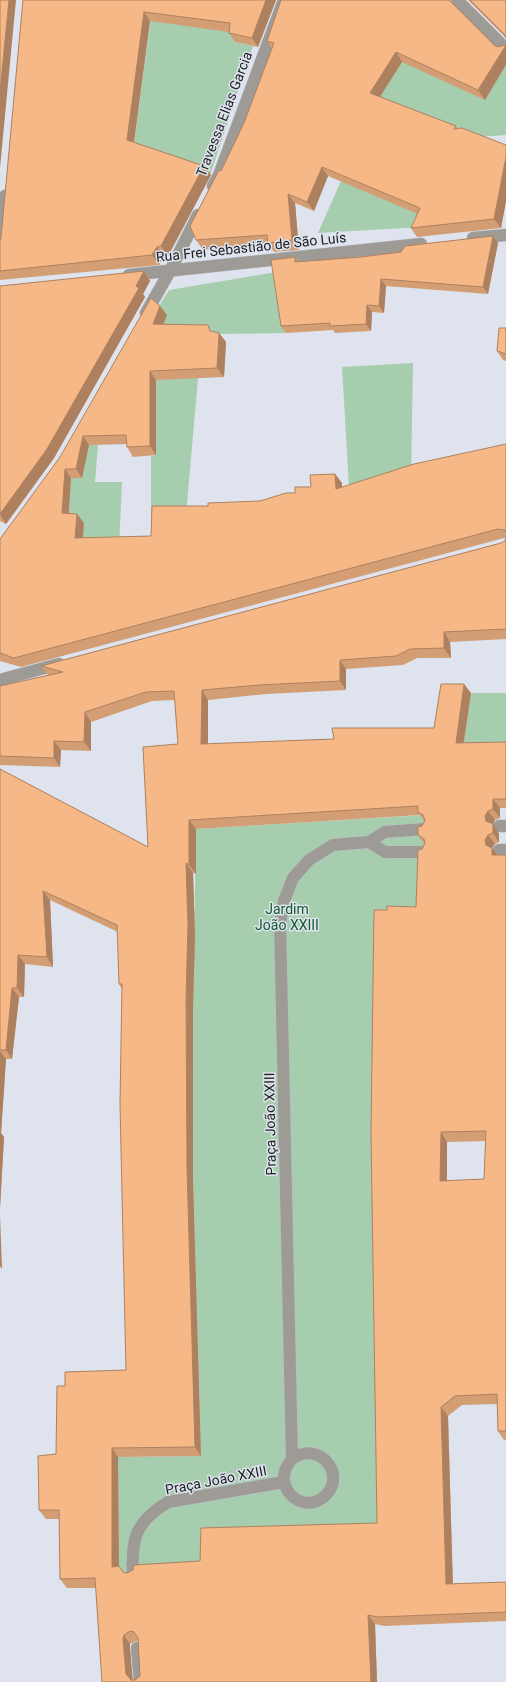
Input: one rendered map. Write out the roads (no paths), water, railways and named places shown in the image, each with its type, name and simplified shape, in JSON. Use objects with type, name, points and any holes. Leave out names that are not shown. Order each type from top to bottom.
[{"type":"street","name":"Travessa Elias Garcia","points":[[138,326],[170,271],[219,175],[284,0]]},
{"type":"street","points":[[457,0],[506,49]]},
{"type":"street","points":[[0,247],[6,185]]},
{"type":"street","points":[[459,240],[506,235]]},
{"type":"street","name":"Rua Frei Sebastião de São Luís","points":[[116,276],[436,242]]},
{"type":"street","points":[[0,680],[69,662]]},
{"type":"street","name":"Praça João XXIII","points":[[292,1459],[280,923],[284,901],[293,878],[309,860],[333,845],[369,842],[385,832],[424,829]]},
{"type":"street","points":[[369,842],[385,852],[424,852]]},
{"type":"street","name":"Praça João XXIII","points":[[302,1453],[308,1453],[319,1455],[328,1463],[333,1474],[331,1486],[325,1496],[315,1502],[303,1502],[288,1493],[283,1476],[292,1459],[302,1453]]},
{"type":"street","name":"Praça João XXIII","points":[[133,1575],[132,1551],[136,1536],[144,1522],[158,1508],[168,1502],[284,1482]]},
{"type":"street","points":[[137,1648],[140,1682]]},
{"type":"park label","name":"Jardim João XXIII","points":[[287,918]]}]
